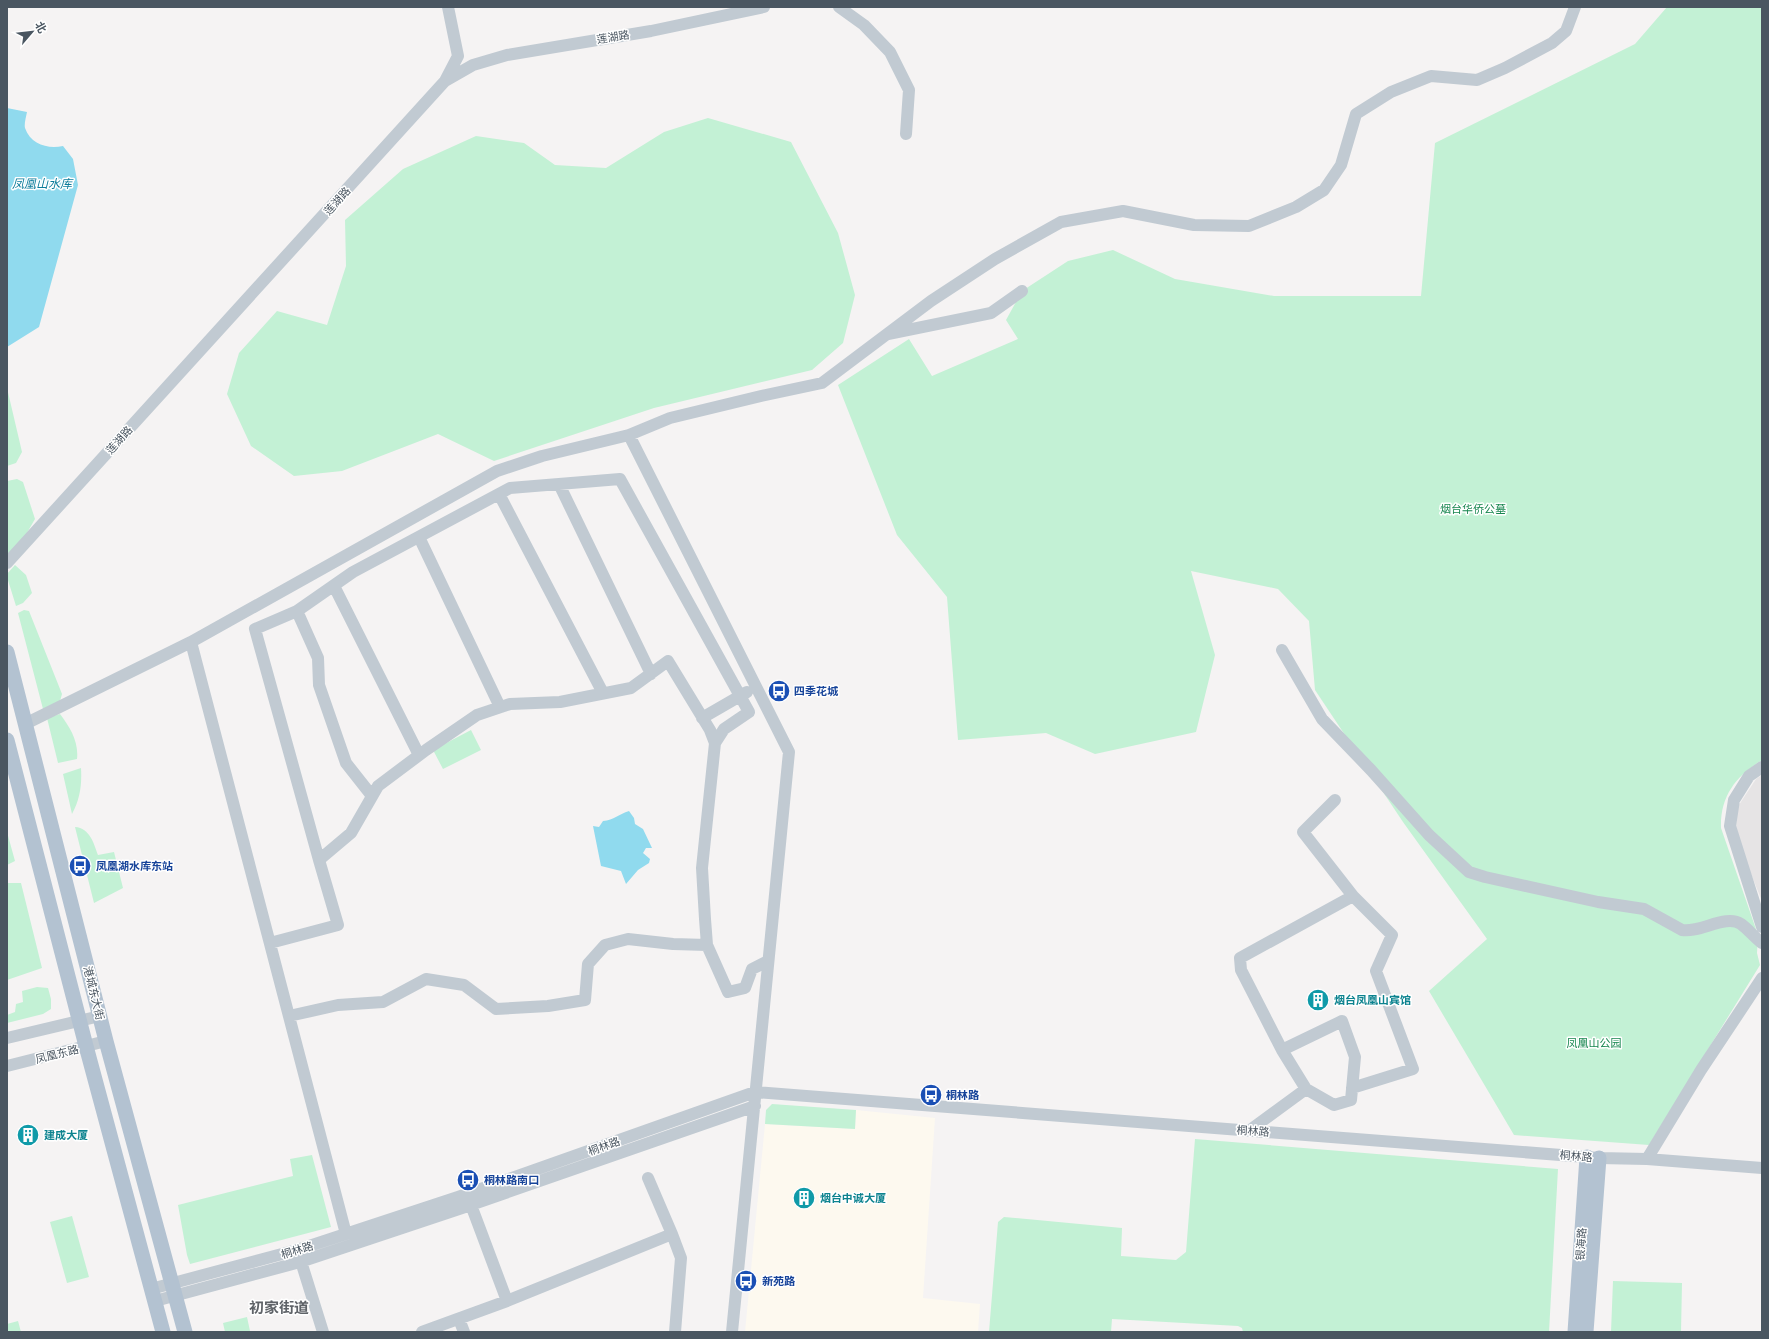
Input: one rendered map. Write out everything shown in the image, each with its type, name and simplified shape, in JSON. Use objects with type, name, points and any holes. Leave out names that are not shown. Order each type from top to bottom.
[{"type":"main road","name":"港城东大街","points":[[7,652],[106,1041],[185,1332]]},
{"type":"main road","name":"港城东大街","points":[[7,740],[86,1046],[163,1332]]},
{"type":"main road","name":"银海路","points":[[1575,1332],[1593,1157]]},
{"type":"main road","name":"银海路","points":[[1586,1332],[1593,1157]]},
{"type":"street","points":[[445,81],[458,56],[448,7]]},
{"type":"street","name":"莲湖路","points":[[7,563],[445,81],[473,65],[507,55],[651,31],[764,7]]},
{"type":"street","points":[[839,7],[864,24],[890,52],[909,90],[906,134]]},
{"type":"street","points":[[25,724],[191,642],[497,471],[542,456],[629,435],[670,418],[822,383],[931,301],[995,259],[1061,222],[1123,211],[1194,225],[1249,226],[1296,207],[1324,190],[1341,165],[1356,114],[1391,92],[1431,76],[1477,80],[1505,68],[1552,43],[1566,32],[1575,7]]},
{"type":"street","points":[[885,335],[991,313],[1022,291]]},
{"type":"street","points":[[629,435],[789,752],[732,1332]]},
{"type":"street","points":[[270,943],[338,925],[318,860],[255,629],[297,612],[353,572],[510,488],[620,479],[749,712],[724,729],[715,743],[702,868],[707,945],[728,992],[745,988],[752,969],[768,961]]},
{"type":"street","points":[[559,484],[651,674]]},
{"type":"street","points":[[500,494],[604,693]]},
{"type":"street","points":[[419,537],[500,707]]},
{"type":"street","points":[[334,586],[419,755]]},
{"type":"street","points":[[297,612],[318,658],[318,685],[346,763],[372,796]]},
{"type":"street","points":[[191,642],[346,1234]]},
{"type":"street","points":[[1282,650],[1322,719],[1371,770],[1429,835],[1469,872],[1485,877],[1598,902],[1644,910],[1682,930],[1689,931],[1727,921],[1734,921],[1741,924],[1762,943]]},
{"type":"street","points":[[318,860],[351,833],[378,786],[419,755],[477,715],[510,704],[560,702],[631,688],[668,661],[710,730],[715,743]]},
{"type":"street","points":[[702,718],[756,687]]},
{"type":"street","points":[[1762,767],[1750,776],[1734,800],[1730,826],[1762,927]]},
{"type":"street","points":[[1335,800],[1303,832],[1353,896],[1392,935],[1376,971],[1413,1069],[1352,1088]]},
{"type":"street","points":[[1282,1050],[1342,1021],[1355,1057],[1351,1100],[1334,1105],[1306,1089],[1282,1050],[1241,970],[1240,958],[1353,896]]},
{"type":"street","points":[[289,1016],[338,1005],[383,1002],[426,979],[464,985],[496,1009],[548,1006],[585,1000],[588,964],[605,945],[628,939],[673,944],[707,945]]},
{"type":"street","points":[[1647,1159],[1701,1070],[1762,978]]},
{"type":"street","points":[[7,1038],[100,1016]]},
{"type":"street","name":"凤凰东路","points":[[7,1066],[106,1041]]},
{"type":"street","points":[[1250,1130],[1306,1089]]},
{"type":"street","name":"桐林路","points":[[299,1256],[346,1234],[458,1197],[755,1092],[1593,1157],[1647,1159],[1762,1168]]},
{"type":"street","name":"桐林路","points":[[153,1295],[299,1256],[471,1205],[755,1106]]},
{"type":"street","points":[[648,1178],[681,1258],[675,1332]]},
{"type":"street","points":[[471,1205],[507,1301]]},
{"type":"street","points":[[422,1332],[507,1301],[672,1234]]},
{"type":"street","points":[[299,1256],[323,1332]]},
{"type":"street","points":[[459,1318],[464,1332]]},
{"type":"shaded area","points":[[1762,775],[1762,901],[1740,847],[1736,826],[1737,808],[1756,779]]},
{"type":"shaded area","points":[[856,1110],[935,1118],[923,1298],[980,1304],[978,1332],[745,1332],[765,1124],[855,1129]]},
{"type":"green space","points":[[1667,7],[1762,7],[1762,760],[1744,773],[1731,788],[1723,806],[1721,817],[1721,828],[1758,935],[1757,953],[1760,965],[1649,1145],[1514,1135],[1429,991],[1487,939],[1403,822],[1315,690],[1309,621],[1278,589],[1191,571],[1215,655],[1196,732],[1095,754],[1046,733],[958,740],[947,597],[897,535],[838,385],[909,339],[932,376],[1018,339],[1006,320],[1022,291],[1068,261],[1113,250],[1175,279],[1274,296],[1421,296],[1435,143],[1635,44]]},
{"type":"green space","points":[[708,118],[791,142],[838,233],[855,295],[843,343],[812,370],[654,408],[494,461],[438,434],[342,471],[294,476],[251,446],[227,394],[239,353],[277,311],[327,325],[346,266],[345,220],[403,169],[476,136],[524,143],[555,165],[606,168],[664,132]]},
{"type":"green space","points":[[7,388],[22,452],[16,463],[7,466]]},
{"type":"green space","points":[[17,479],[23,482],[35,519],[24,538],[7,555],[7,481]]},
{"type":"green space","points":[[15,565],[26,575],[32,593],[23,603],[16,606],[7,577],[7,574]]},
{"type":"green space","points":[[24,610],[29,611],[62,694],[60,701],[43,709],[18,613]]},
{"type":"green space","points":[[60,714],[73,735],[77,747],[77,759],[58,763],[47,718]]},
{"type":"green space","points":[[471,730],[481,750],[443,769],[433,750]]},
{"type":"green space","points":[[81,768],[80,792],[72,814],[63,774]]},
{"type":"green space","points":[[75,827],[88,833],[98,855],[114,852],[123,888],[94,903]]},
{"type":"green space","points":[[7,832],[15,861],[7,865]]},
{"type":"green space","points":[[7,883],[21,883],[42,968],[7,980]]},
{"type":"green space","points":[[37,987],[48,988],[51,999],[51,1009],[43,1014],[7,1023],[7,1015],[15,1012],[16,1004],[23,1002],[22,991]]},
{"type":"green space","points":[[772,1104],[856,1110],[855,1129],[765,1124],[766,1110]]},
{"type":"green space","points":[[1195,1139],[1558,1169],[1549,1332],[1243,1332],[1242,1328],[1238,1326],[1112,1319],[1111,1332],[989,1332],[998,1222],[1004,1217],[1122,1228],[1121,1256],[1176,1260],[1186,1252]]},
{"type":"green space","points":[[312,1155],[331,1227],[190,1264],[178,1205],[293,1176],[290,1159]]},
{"type":"green space","points":[[72,1216],[89,1277],[67,1283],[50,1222]]},
{"type":"green space","points":[[1613,1281],[1682,1283],[1681,1332],[1611,1332]]},
{"type":"green space","points":[[247,1317],[250,1331],[225,1332],[223,1323]]},
{"type":"green space","points":[[18,1321],[21,1332],[7,1332],[7,1324]]},
{"type":"water","name":"凤凰山水库","points":[[7,108],[27,112],[25,128],[31,138],[36,142],[52,147],[63,146],[73,159],[78,185],[39,327],[7,347]]},
{"type":"water","points":[[629,811],[634,818],[635,824],[643,829],[652,848],[646,848],[643,853],[650,859],[649,863],[638,870],[626,884],[621,871],[601,866],[593,826],[599,827],[603,821]]},
{"type":"place","name":"四季花城","points":[[779,691]]},
{"type":"place","name":"凤凰湖水库东站","points":[[80,866]]},
{"type":"place","name":"烟台凤凰山宾馆","points":[[1318,1000]]},
{"type":"place","name":"桐林路","points":[[931,1095]]},
{"type":"place","name":"建成大厦","points":[[28,1135]]},
{"type":"place","name":"桐林路南口","points":[[468,1180]]},
{"type":"place","name":"烟台中诚大厦","points":[[804,1198]]},
{"type":"place","name":"新苑路","points":[[746,1281]]},
{"type":"district","name":"初家街道","points":[[279,1308]]},
{"type":"park label","name":"烟台华侨公墓","points":[[1473,509]]},
{"type":"park label","name":"凤凰山公园","points":[[1594,1043]]}]
